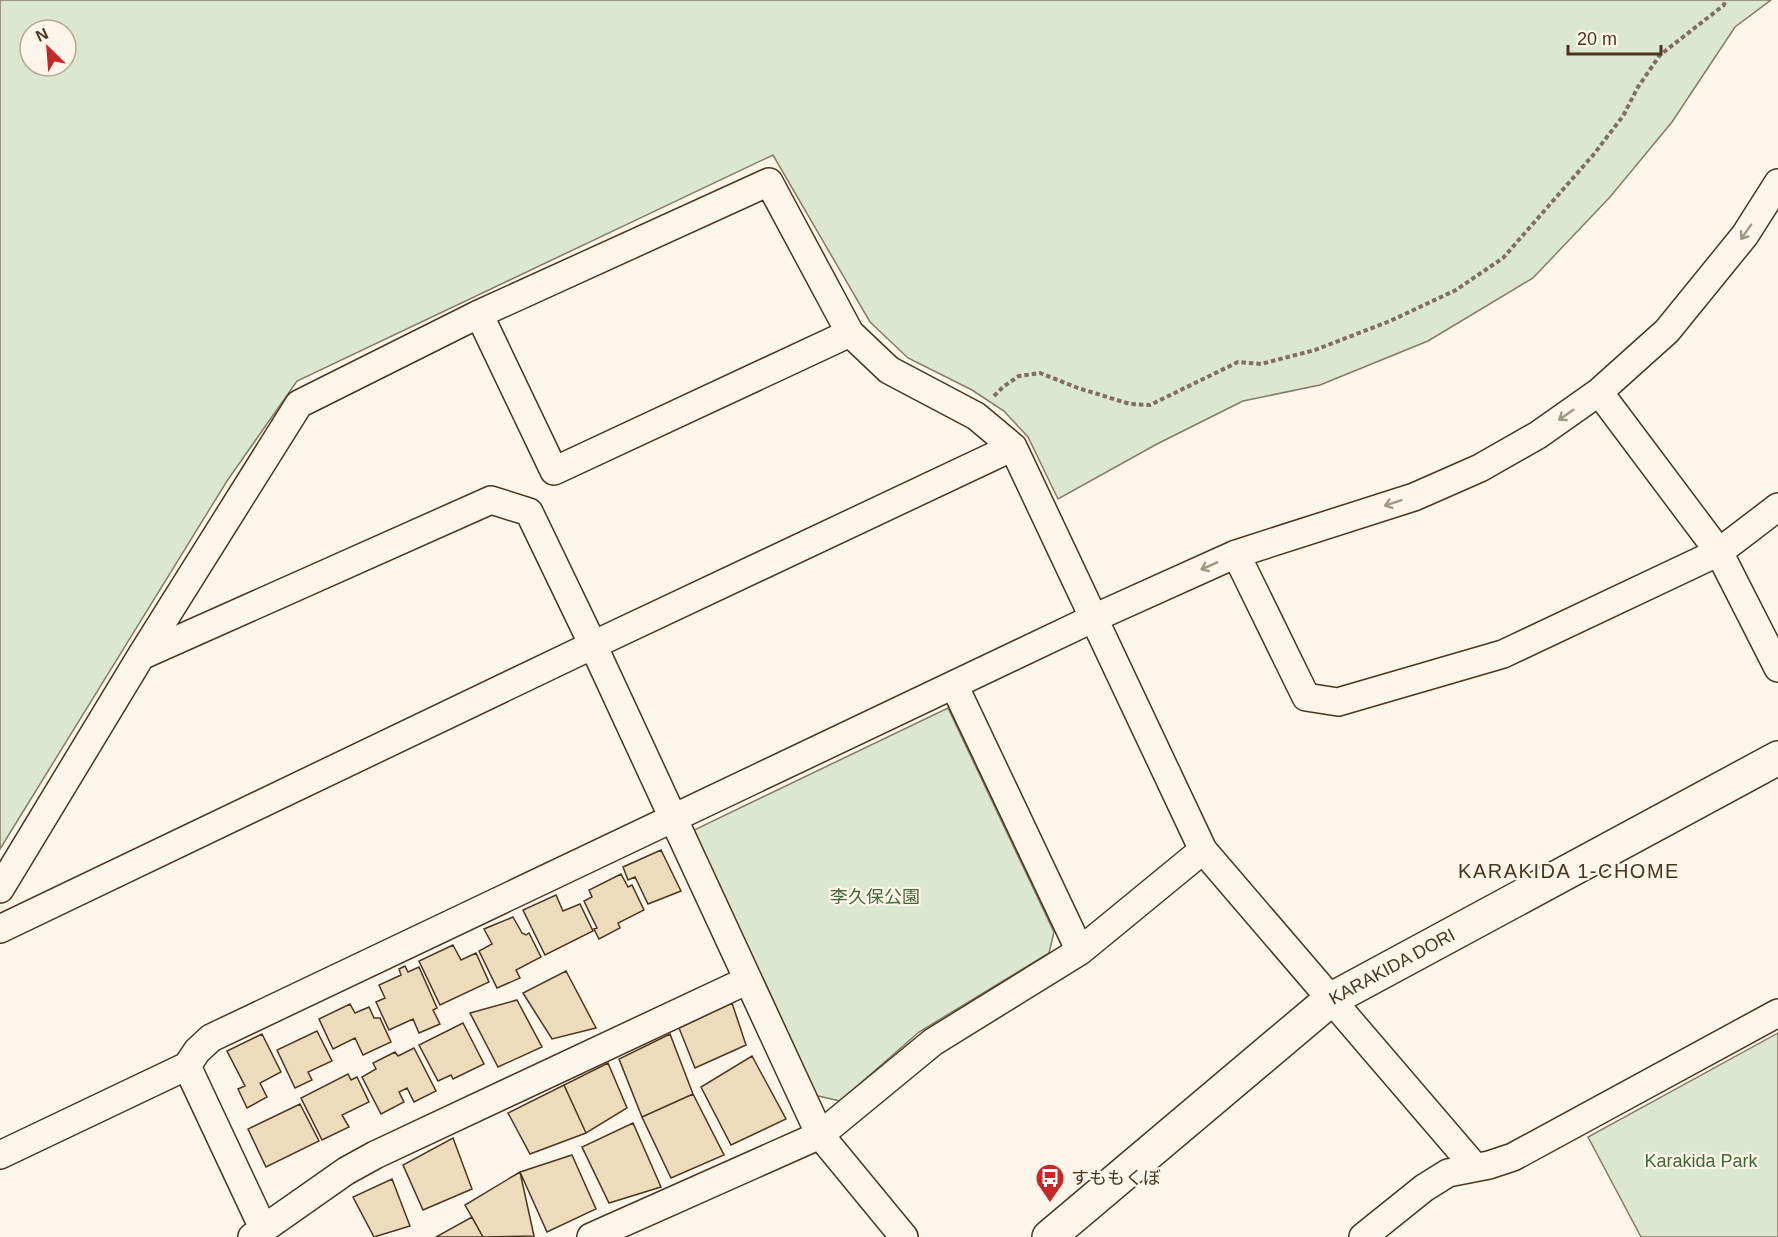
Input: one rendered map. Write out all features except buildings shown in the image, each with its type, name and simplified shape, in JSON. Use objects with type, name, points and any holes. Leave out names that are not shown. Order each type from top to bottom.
[{"type":"street","points":[[0,889],[141,656],[299,404],[479,314],[769,182],[850,333],[889,370],[976,416],[1013,447],[1203,850],[1329,1000],[1474,1166]]},
{"type":"street","points":[[0,1155],[187,1066],[197,1051],[211,1038],[1094,618],[1236,554],[1414,496],[1480,468],[1538,435],[1599,392],[1667,331],[1745,235],[1778,183]]},
{"type":"street","points":[[479,314],[554,471],[850,333]]},
{"type":"street","points":[[1599,392],[1719,552],[1778,668]]},
{"type":"street","points":[[0,928],[1013,447]]},
{"type":"street","points":[[141,656],[491,500],[529,512],[820,1135],[904,1237]]},
{"type":"street","points":[[1236,554],[1306,697],[1338,702],[1503,654],[1719,552],[1778,507]]},
{"type":"street","points":[[954,685],[1080,951]]},
{"type":"street","name":"KARAKIDA DORI","points":[[1049,1237],[1329,1000],[1778,758]]},
{"type":"street","points":[[591,1237],[820,1135],[933,1042],[1080,951],[1203,850]]},
{"type":"street","points":[[187,1066],[258,1233],[346,1171],[375,1155],[748,980]]},
{"type":"street","points":[[1364,1237],[1424,1188],[1448,1173],[1474,1166],[1489,1165],[1513,1157],[1778,1013]]},
{"type":"path","points":[[976,416],[1003,387],[1019,375],[1040,373],[1078,388],[1130,404],[1150,405],[1238,362],[1261,364],[1315,350],[1390,321],[1456,290],[1503,258],[1594,154],[1623,116],[1638,87],[1660,55],[1724,4],[1725,0]]},
{"type":"green space","points":[[0,0],[1771,0],[1735,27],[1672,122],[1610,197],[1533,278],[1428,341],[1320,385],[1243,401],[1157,444],[1058,499],[1028,437],[1004,411],[972,390],[908,358],[870,322],[773,155],[297,381],[227,481],[0,849]]},
{"type":"green space","name":"李久保公園","points":[[948,708],[1054,932],[1049,953],[919,1032],[840,1101],[814,1095],[692,831]]},
{"type":"green space","name":"Karakida Park","points":[[1778,1033],[1778,1237],[1641,1237],[1588,1137]]},
{"type":"place","name":"すももくぼ","points":[[1050,1204]]},
{"type":"district","name":"KARAKIDA 1-CHOME","points":[[1569,871]]}]
